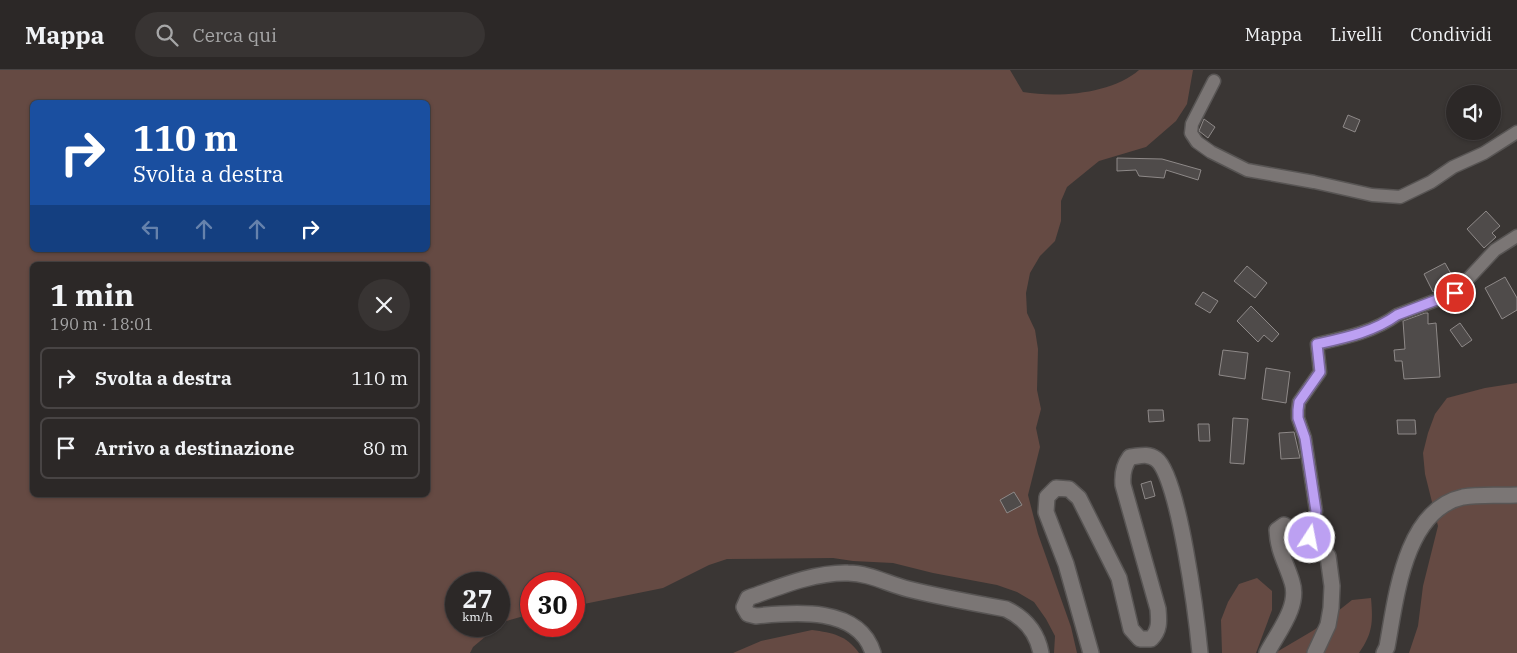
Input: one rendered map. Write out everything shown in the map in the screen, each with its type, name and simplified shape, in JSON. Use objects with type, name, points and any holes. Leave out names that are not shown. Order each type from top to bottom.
[{"type":"street","points":[[1214,81],[1192,124],[1191,134],[1197,142],[1211,152],[1247,170],[1372,195],[1400,196],[1431,182],[1453,167],[1484,152],[1517,132]]},
{"type":"street","points":[[1310,538],[1316,511],[1305,438],[1298,418],[1298,410],[1299,402],[1320,372],[1317,344],[1357,335],[1390,321],[1397,315],[1455,293],[1495,250],[1517,236]]},
{"type":"street","points":[[1091,653],[1066,564],[1046,512],[1047,497],[1056,488],[1069,489],[1079,498],[1119,578],[1131,629],[1140,639],[1151,639],[1156,634],[1159,621],[1158,609],[1122,476],[1126,462],[1130,457],[1149,455],[1158,460],[1165,470],[1172,490],[1193,591],[1200,653]]},
{"type":"street","points":[[1384,653],[1387,647],[1401,574],[1410,549],[1428,519],[1437,509],[1462,497],[1517,495]]},
{"type":"street","points":[[1267,653],[1294,603],[1293,584],[1278,546],[1277,530],[1284,525],[1310,538],[1328,556],[1332,586],[1328,626],[1315,653]]},
{"type":"street","points":[[873,653],[871,646],[863,635],[848,623],[835,618],[814,614],[756,616],[748,614],[744,607],[748,598],[778,587],[825,575],[850,572],[869,576],[906,589],[1006,610],[1017,615],[1032,629],[1039,642],[1041,653]]},
{"type":"shaded area","points":[[0,70],[1010,70],[1023,92],[1068,94],[1100,89],[1128,78],[1139,70],[1193,70],[1187,104],[1176,121],[1146,147],[1099,161],[1067,187],[1061,201],[1061,221],[1055,241],[1040,256],[1030,273],[1026,293],[1027,313],[1035,330],[1038,349],[1037,390],[1041,409],[1036,428],[1040,447],[1028,495],[1038,534],[1071,627],[1077,653],[1054,653],[1055,636],[1046,619],[1034,602],[1017,592],[997,585],[933,573],[893,563],[833,558],[727,559],[709,565],[663,588],[585,604],[585,572],[520,572],[520,617],[510,620],[510,572],[445,572],[445,637],[485,637],[473,647],[470,653],[0,653]]},
{"type":"shaded area","points":[[1517,383],[1517,653],[1409,653],[1418,626],[1423,586],[1438,526],[1425,474],[1423,453],[1435,414],[1447,398],[1485,388]]},
{"type":"shaded area","points":[[1257,578],[1272,591],[1272,610],[1256,653],[1222,653],[1221,620],[1228,602],[1239,584]]},
{"type":"shaded area","points":[[1371,598],[1371,627],[1359,653],[1275,653],[1314,630],[1352,600]]},
{"type":"shaded area","points":[[812,630],[838,636],[849,642],[859,653],[733,653],[761,641]]},
{"type":"building","points":[[1348,115],[1360,120],[1355,132],[1343,127]]},
{"type":"building","points":[[1204,119],[1215,127],[1208,138],[1199,131]]},
{"type":"building","points":[[1117,158],[1162,159],[1201,170],[1198,180],[1166,170],[1164,178],[1139,176],[1136,170],[1117,171]]},
{"type":"building","points":[[1486,211],[1500,226],[1492,233],[1496,237],[1484,248],[1467,229]]},
{"type":"building","points":[[1445,263],[1455,281],[1450,286],[1433,292],[1424,274]]},
{"type":"building","points":[[1247,266],[1267,283],[1255,298],[1234,281]]},
{"type":"building","points":[[1505,277],[1517,298],[1517,310],[1502,319],[1485,288]]},
{"type":"building","points":[[1203,292],[1218,301],[1210,313],[1195,304]]},
{"type":"building","points":[[1251,306],[1279,334],[1272,342],[1264,335],[1258,342],[1237,321]]},
{"type":"building","points":[[1428,313],[1428,324],[1436,323],[1440,377],[1404,379],[1402,361],[1395,361],[1394,350],[1405,349],[1403,321]]},
{"type":"building","points":[[1460,323],[1472,340],[1462,347],[1450,330]]},
{"type":"building","points":[[1223,350],[1248,353],[1245,379],[1219,375]]},
{"type":"building","points":[[1266,368],[1290,372],[1286,403],[1262,399]]},
{"type":"building","points":[[1148,410],[1163,410],[1164,421],[1149,422]]},
{"type":"building","points":[[1233,418],[1248,419],[1244,464],[1230,463]]},
{"type":"building","points":[[1397,420],[1415,420],[1416,434],[1398,434]]},
{"type":"building","points":[[1198,424],[1209,424],[1210,441],[1199,441]]},
{"type":"building","points":[[1294,432],[1300,458],[1281,459],[1279,433]]},
{"type":"building","points":[[1151,481],[1155,496],[1145,499],[1141,484]]},
{"type":"building","points":[[1014,492],[1022,505],[1007,513],[1000,500]]},
{"type":"route","points":[[1310,538],[1316,511],[1305,438],[1298,418],[1298,410],[1299,402],[1320,372],[1317,344],[1357,335],[1390,321],[1397,315],[1455,293]]}]
